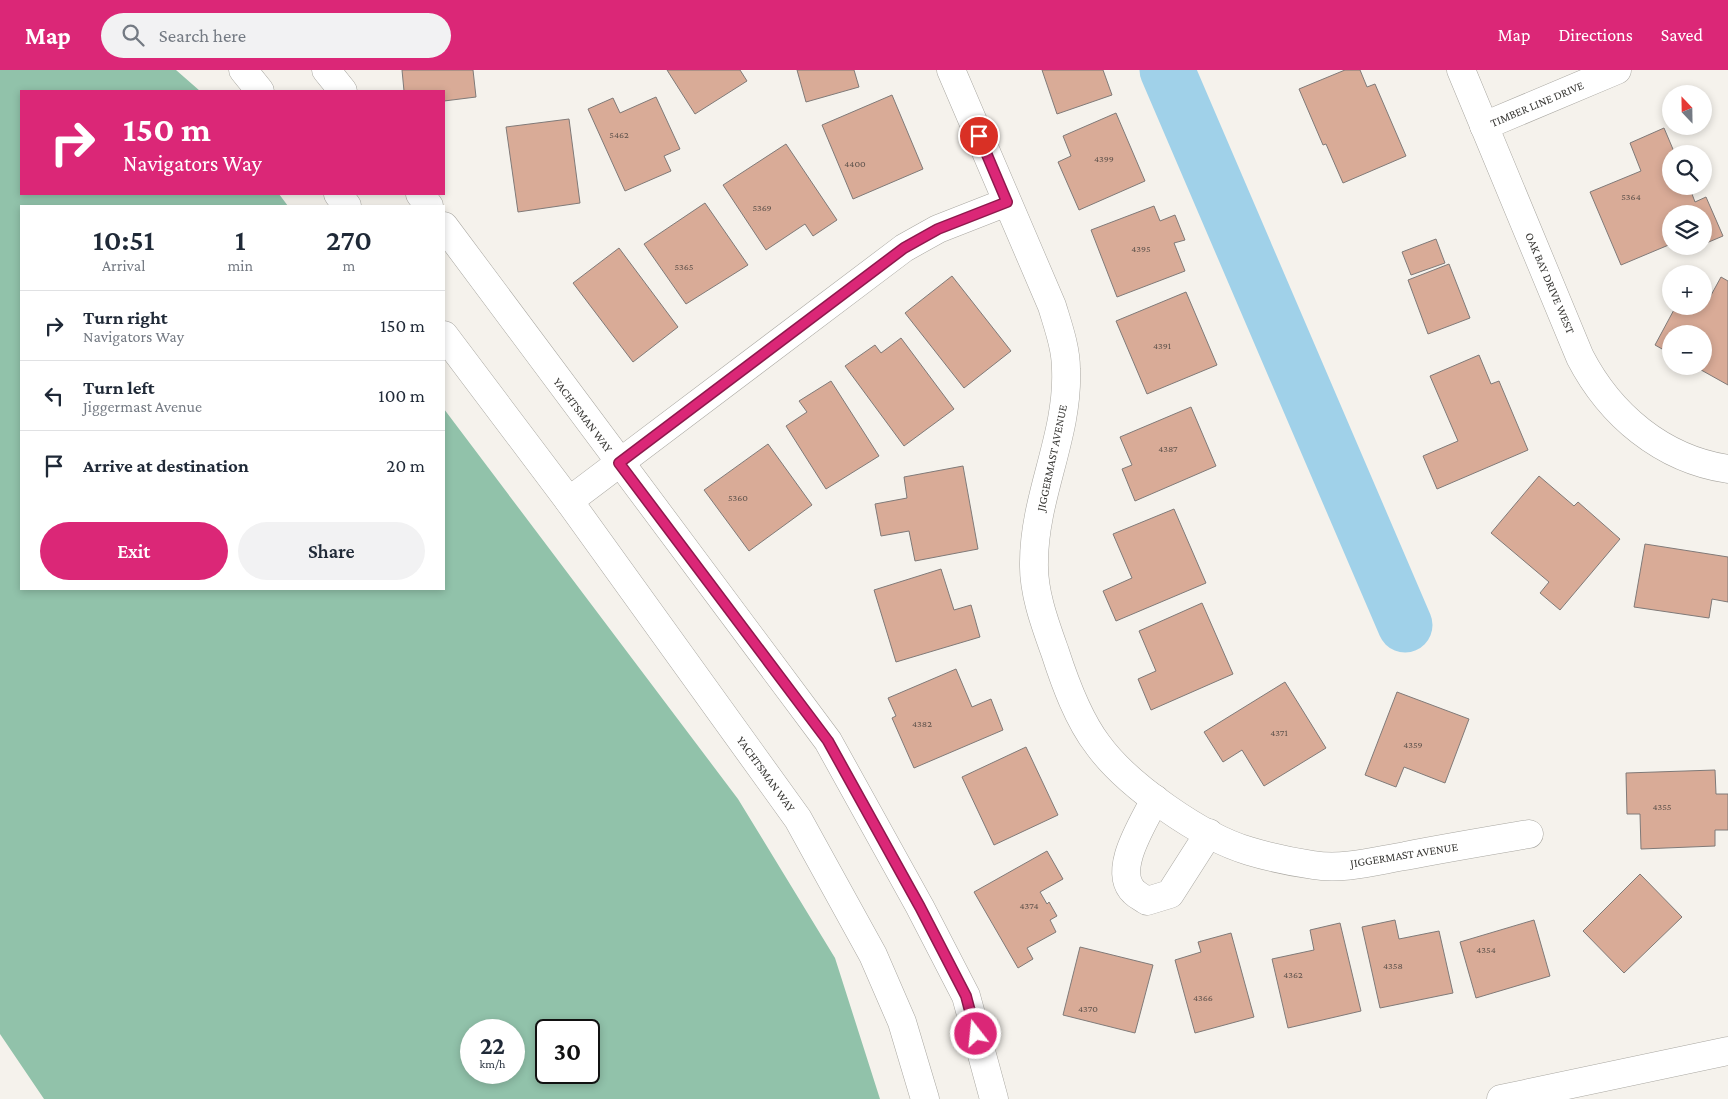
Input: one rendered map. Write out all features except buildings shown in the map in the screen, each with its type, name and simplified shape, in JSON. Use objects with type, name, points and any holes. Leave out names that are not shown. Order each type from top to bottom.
[{"type":"street","points":[[243,70],[259,90]]},
{"type":"street","points":[[326,70],[342,90]]},
{"type":"street","name":"JIGGERMAST AVENUE","points":[[951,70],[1052,306],[1061,336],[1066,369],[1064,407],[1042,494],[1034,562],[1037,592],[1058,662],[1086,726],[1098,745],[1121,770],[1155,799],[1208,833],[1248,851],[1314,865],[1352,865],[1529,834]]},
{"type":"street","name":"OAK BAY DRIVE WEST","points":[[1461,70],[1580,357],[1593,382],[1610,403],[1637,430],[1652,440],[1707,465],[1728,470]]},
{"type":"street","name":"TIMBER LINE DRIVE","points":[[1484,126],[1617,70]]},
{"type":"street","points":[[569,501],[904,248],[938,229],[1007,202]]},
{"type":"street","name":"YACHTSMAN WAY","points":[[445,227],[828,741],[920,907],[966,996],[994,1099]]},
{"type":"street","name":"YACHTSMAN WAY","points":[[445,336],[569,501],[798,818],[873,956],[902,1022],[925,1099]]},
{"type":"street","points":[[1155,799],[1127,858],[1125,877],[1133,891],[1147,901],[1170,894],[1208,833]]},
{"type":"street","points":[[1501,1099],[1728,1050]]},
{"type":"green space","points":[[0,70],[176,70],[199,90],[20,90],[20,195],[280,195],[287,205],[20,205],[20,590],[445,590],[445,410],[738,799],[835,958],[880,1099],[44,1099],[0,1034]]},
{"type":"waterway","points":[[1167,70],[1405,625]]},
{"type":"route","points":[[976,1034],[966,996],[920,907],[828,741],[619,463],[904,248],[938,229],[1007,202],[979,136]]}]
